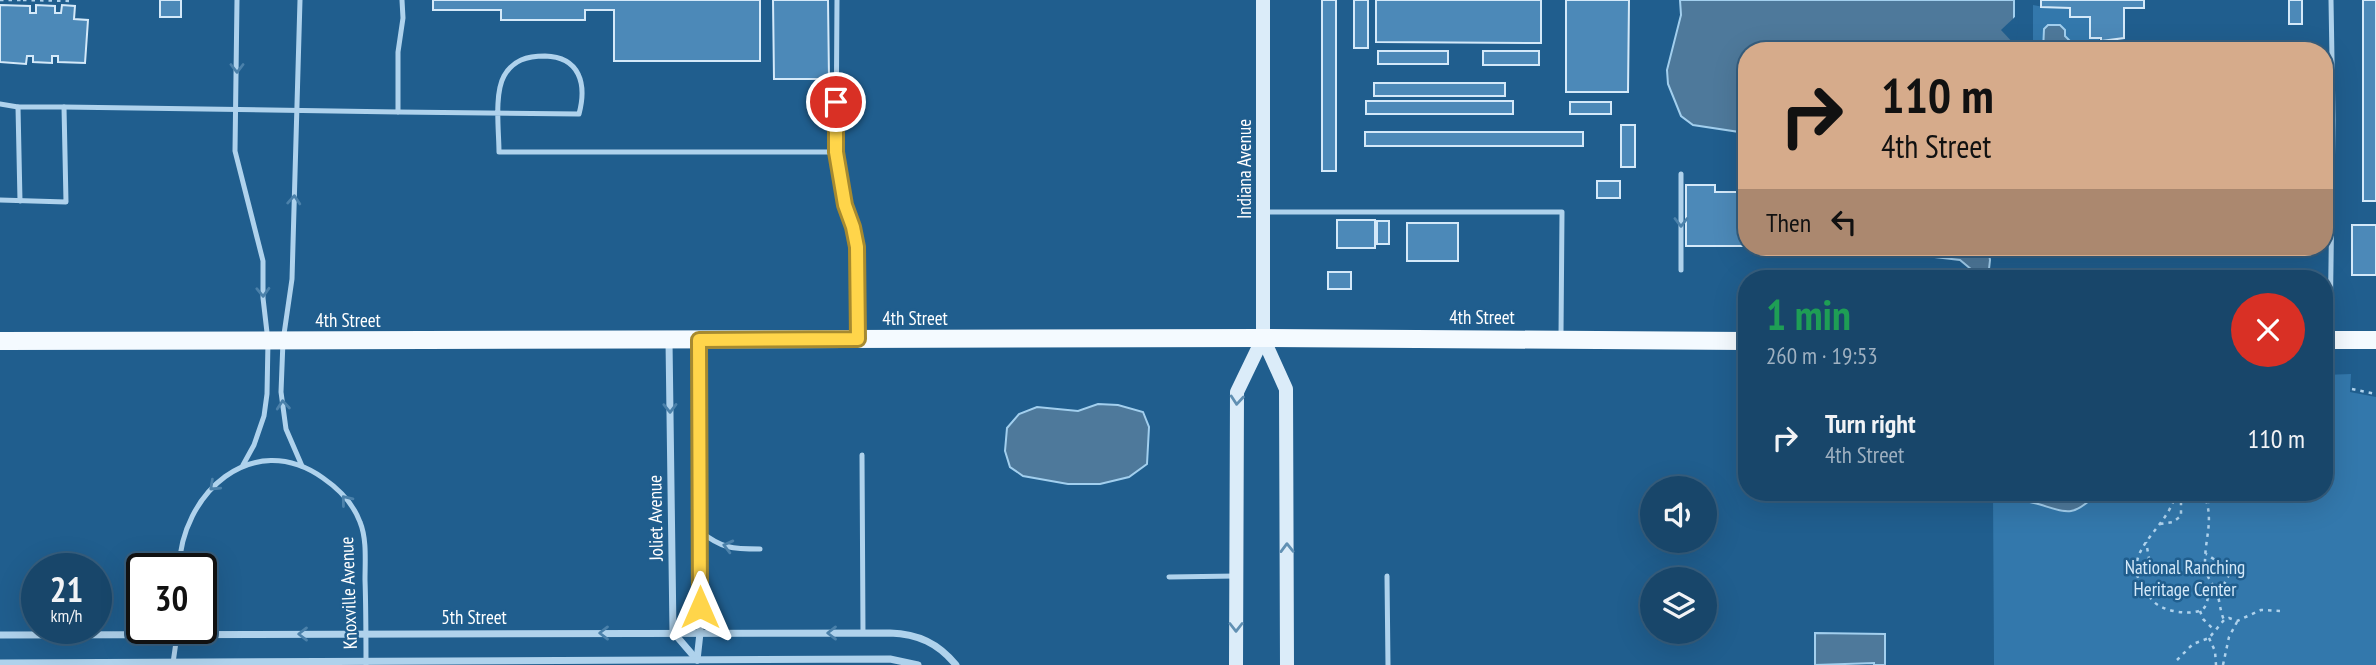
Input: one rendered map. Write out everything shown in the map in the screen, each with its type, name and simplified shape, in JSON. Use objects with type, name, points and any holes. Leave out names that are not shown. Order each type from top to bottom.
[{"type":"main road","name":"4th Street","points":[[0,341],[1263,338],[1738,341]]},
{"type":"main road","points":[[2333,340],[2376,340]]},
{"type":"street","name":"Indiana Avenue","points":[[1263,0],[1263,338],[1286,389],[1287,665]]},
{"type":"street","name":"Indiana Avenue","points":[[1236,665],[1237,392],[1263,338]]},
{"type":"street","name":"Joliet Avenue","points":[[669,340],[673,632]]},
{"type":"street","points":[[697,662],[701,633],[699,340]]},
{"type":"street","name":"5th Street","points":[[0,635],[126,632]]},
{"type":"street","name":"5th Street","points":[[217,632],[910,635],[929,641],[956,665]]},
{"type":"street","points":[[673,632],[697,662]]},
{"type":"street","points":[[0,663],[697,662],[890,659],[918,665]]},
{"type":"lane","points":[[237,0],[235,151],[262,261],[263,298],[276,341],[286,429],[302,466]]},
{"type":"lane","points":[[243,466],[264,416],[276,341],[292,279],[300,0]]},
{"type":"lane","points":[[398,112],[398,52],[403,18],[402,0]]},
{"type":"lane","points":[[836,0],[836,152],[845,205],[857,247],[858,339]]},
{"type":"lane","points":[[2331,0],[2332,42]]},
{"type":"lane","points":[[0,104],[19,107],[298,112],[398,112],[499,113],[579,114],[583,96],[581,79],[572,65],[558,57],[530,56],[514,64],[503,78],[499,113],[499,152],[836,152]]},
{"type":"lane","points":[[19,107],[20,201]]},
{"type":"lane","points":[[0,200],[66,202],[64,107]]},
{"type":"lane","points":[[1681,174],[1681,270]]},
{"type":"lane","points":[[1263,212],[1562,212],[1561,338]]},
{"type":"lane","points":[[862,455],[863,633]]},
{"type":"lane","name":"Knoxville Avenue","points":[[180,553],[186,527],[197,505],[212,486],[243,466],[257,461],[275,460],[313,471],[334,485],[351,503],[361,524],[365,547],[366,663]]},
{"type":"lane","points":[[700,531],[714,543],[727,548],[760,550]]},
{"type":"lane","points":[[1169,576],[1236,576]]},
{"type":"lane","points":[[1387,576],[1388,665]]},
{"type":"lane","points":[[173,663],[176,644]]},
{"type":"path","points":[[0,0],[74,1]]},
{"type":"path","points":[[2352,389],[2376,394]]},
{"type":"path","points":[[2172,501],[2160,524],[2138,554],[2140,584],[2160,607],[2173,611],[2200,611],[2214,588],[2223,586],[2228,571],[2206,554]]},
{"type":"path","points":[[2160,524],[2172,522],[2182,516],[2180,501]]},
{"type":"path","points":[[2208,503],[2210,512],[2207,576],[2214,588],[2224,620]]},
{"type":"path","points":[[2138,574],[2149,558],[2146,540]]},
{"type":"path","points":[[2177,660],[2193,644],[2209,638],[2224,620],[2237,621],[2261,610],[2281,611]]},
{"type":"path","points":[[2200,611],[2214,630]]},
{"type":"path","points":[[2223,665],[2229,637],[2237,621]]},
{"type":"path","points":[[2209,638],[2215,651],[2216,665]]},
{"type":"green space","points":[[2033,5],[2070,8],[2070,17],[2090,17],[2099,38],[2099,42],[2033,42]]},
{"type":"green space","name":"National Ranching Heritage Center","points":[[2351,374],[2350,392],[2376,397],[2376,665],[1994,665],[1993,501],[2333,501],[2333,375]]},
{"type":"shaded area","points":[[1680,0],[2014,0],[2014,42],[1738,42],[1738,132],[1693,125],[1681,116],[1668,84],[1667,70],[1681,15]]},
{"type":"shaded area","points":[[2048,25],[2060,25],[2071,42],[2043,42],[2044,29]]},
{"type":"shaded area","points":[[1926,256],[1989,256],[1989,270],[1972,270],[1960,260]]},
{"type":"shaded area","points":[[1098,404],[1118,405],[1143,412],[1149,427],[1147,464],[1129,477],[1100,484],[1068,484],[1023,476],[1010,467],[1005,451],[1007,428],[1019,414],[1037,407],[1078,411]]},
{"type":"shaded area","points":[[2023,501],[2088,501],[2075,510],[2067,511]]},
{"type":"shaded area","points":[[1815,633],[1885,634],[1885,665],[1815,665]]},
{"type":"pier","points":[[2019,15],[2016,42],[2012,42],[2001,30]]},
{"type":"building","points":[[160,0],[181,0],[181,17],[160,17]]},
{"type":"building","points":[[433,0],[760,0],[760,61],[614,61],[614,10],[585,10],[585,20],[501,20],[501,10],[433,10]]},
{"type":"building","points":[[773,0],[828,0],[829,79],[774,79]]},
{"type":"building","points":[[1322,0],[1336,0],[1336,171],[1322,171]]},
{"type":"building","points":[[1354,0],[1368,0],[1368,48],[1354,48]]},
{"type":"building","points":[[1376,0],[1541,0],[1541,43],[1376,42]]},
{"type":"building","points":[[1566,0],[1629,0],[1628,92],[1566,92]]},
{"type":"building","points":[[2041,0],[2144,0],[2144,8],[2124,8],[2124,38],[2101,41],[2101,38],[2090,38],[2090,17],[2070,17],[2070,8],[2041,7]]},
{"type":"building","points":[[2289,0],[2302,0],[2302,24],[2289,24]]},
{"type":"building","points":[[2363,0],[2376,0],[2376,201],[2363,201]]},
{"type":"building","points":[[0,5],[30,6],[30,13],[36,13],[36,5],[55,6],[55,13],[61,13],[62,5],[75,6],[74,19],[88,20],[85,63],[58,62],[58,56],[52,56],[52,63],[33,62],[33,56],[27,56],[26,64],[0,62]]},
{"type":"building","points":[[1378,51],[1448,51],[1448,64],[1378,64]]},
{"type":"building","points":[[1483,51],[1539,51],[1539,65],[1483,65]]},
{"type":"building","points":[[1374,83],[1505,83],[1505,96],[1374,96]]},
{"type":"building","points":[[1366,101],[1513,101],[1513,114],[1366,114]]},
{"type":"building","points":[[1570,102],[1611,102],[1611,114],[1570,114]]},
{"type":"building","points":[[1621,125],[1635,125],[1635,167],[1621,167]]},
{"type":"building","points":[[1365,132],[1583,132],[1583,146],[1365,146]]},
{"type":"building","points":[[1597,181],[1620,181],[1620,198],[1597,198]]},
{"type":"building","points":[[1686,185],[1715,185],[1715,192],[1738,192],[1738,246],[1686,246]]},
{"type":"building","points":[[1337,220],[1375,220],[1375,248],[1337,248]]},
{"type":"building","points":[[1377,221],[1389,221],[1389,244],[1377,244]]},
{"type":"building","points":[[1407,223],[1458,223],[1458,261],[1407,261]]},
{"type":"building","points":[[2352,225],[2376,225],[2376,275],[2352,275]]},
{"type":"building","points":[[1328,272],[1351,272],[1351,289],[1328,289]]},
{"type":"route","points":[[700,607],[699,340],[858,339],[857,247],[845,205],[836,152],[836,102]]}]
